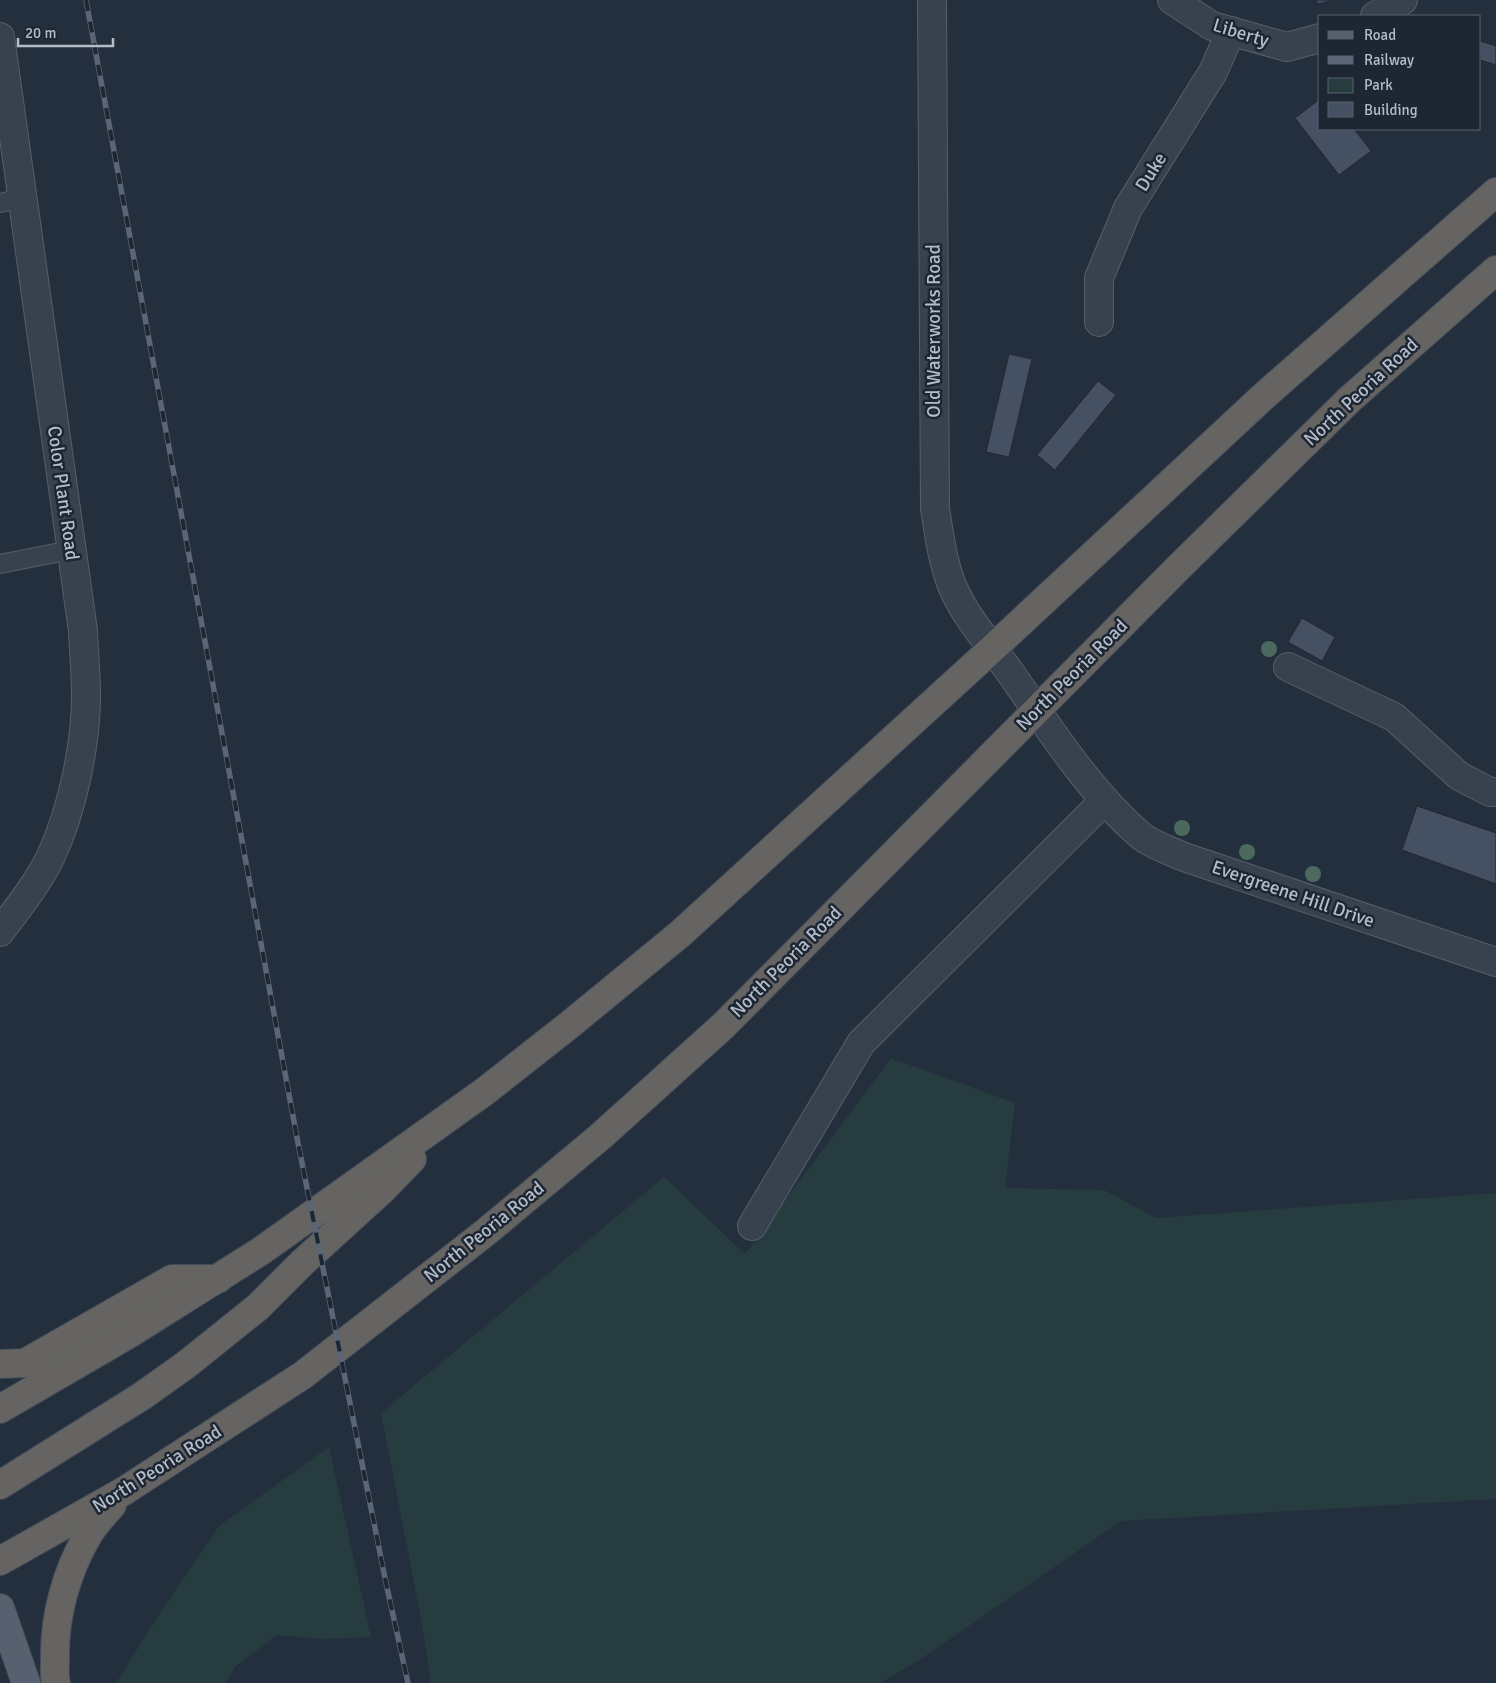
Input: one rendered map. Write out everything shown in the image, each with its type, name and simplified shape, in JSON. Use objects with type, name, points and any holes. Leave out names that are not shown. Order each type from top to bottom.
[{"type":"highway","points":[[0,1485],[142,1396],[187,1364],[258,1307],[303,1262],[382,1191],[437,1133],[484,1092],[680,934],[993,648],[1265,395],[1496,192]]},
{"type":"highway","name":"North Peoria Road","points":[[0,1561],[124,1491],[303,1375],[486,1232],[601,1136],[724,1025],[1036,710],[1350,399],[1496,270]]},
{"type":"highway","points":[[0,1409],[129,1334],[218,1279],[295,1228],[484,1092]]},
{"type":"highway","points":[[0,1364],[25,1363],[172,1279],[218,1279]]},
{"type":"highway","points":[[56,1683],[54,1652],[57,1622],[71,1570],[88,1534],[124,1491]]},
{"type":"main road","points":[[0,1608],[26,1683]]},
{"type":"street","name":"Old Waterworks Road","points":[[932,0],[935,508],[941,543],[953,588],[965,611],[993,648]]},
{"type":"street","name":"Liberty","points":[[1172,0],[1212,26],[1287,46],[1318,38]]},
{"type":"street","points":[[1377,15],[1403,0]]},
{"type":"street","name":"Duke","points":[[1099,322],[1099,278],[1128,208],[1213,72],[1231,31]]},
{"type":"street","name":"Color Plant Road","points":[[0,37],[11,200],[71,550],[83,631],[86,697],[80,760],[64,822],[51,856],[29,893],[0,932]]},
{"type":"street","points":[[993,648],[1036,710]]},
{"type":"street","points":[[1288,667],[1394,717],[1459,776],[1490,792],[1496,792]]},
{"type":"street","name":"Evergreene Hill Drive","points":[[1036,710],[1065,753],[1105,800],[1141,837],[1184,857],[1496,962]]},
{"type":"street","points":[[752,1226],[862,1043],[1105,800]]},
{"type":"lane","points":[[0,564],[71,550]]},
{"type":"green space","points":[[891,1058],[1015,1103],[1005,1188],[1104,1190],[1156,1218],[1496,1193],[1496,1499],[1121,1521],[918,1661],[880,1683],[431,1683],[422,1624],[381,1413],[664,1177],[745,1254]]},
{"type":"green space","points":[[329,1447],[371,1637],[324,1639],[277,1635],[235,1667],[226,1683],[116,1683],[156,1619],[219,1526]]},
{"type":"building","points":[[1316,0],[1334,0],[1318,4]]},
{"type":"building","points":[[1481,41],[1496,46],[1496,65],[1481,60]]},
{"type":"building","points":[[1318,101],[1318,130],[1355,130],[1371,151],[1339,175],[1295,118]]},
{"type":"building","points":[[1009,354],[1032,359],[1009,457],[986,452]]},
{"type":"building","points":[[1098,381],[1116,395],[1055,470],[1037,455]]},
{"type":"building","points":[[1302,618],[1335,637],[1322,661],[1288,642]]},
{"type":"building","points":[[1417,806],[1496,833],[1496,884],[1402,850]]},
{"type":"railway","points":[[86,0],[298,1143],[386,1583],[408,1683]]}]
